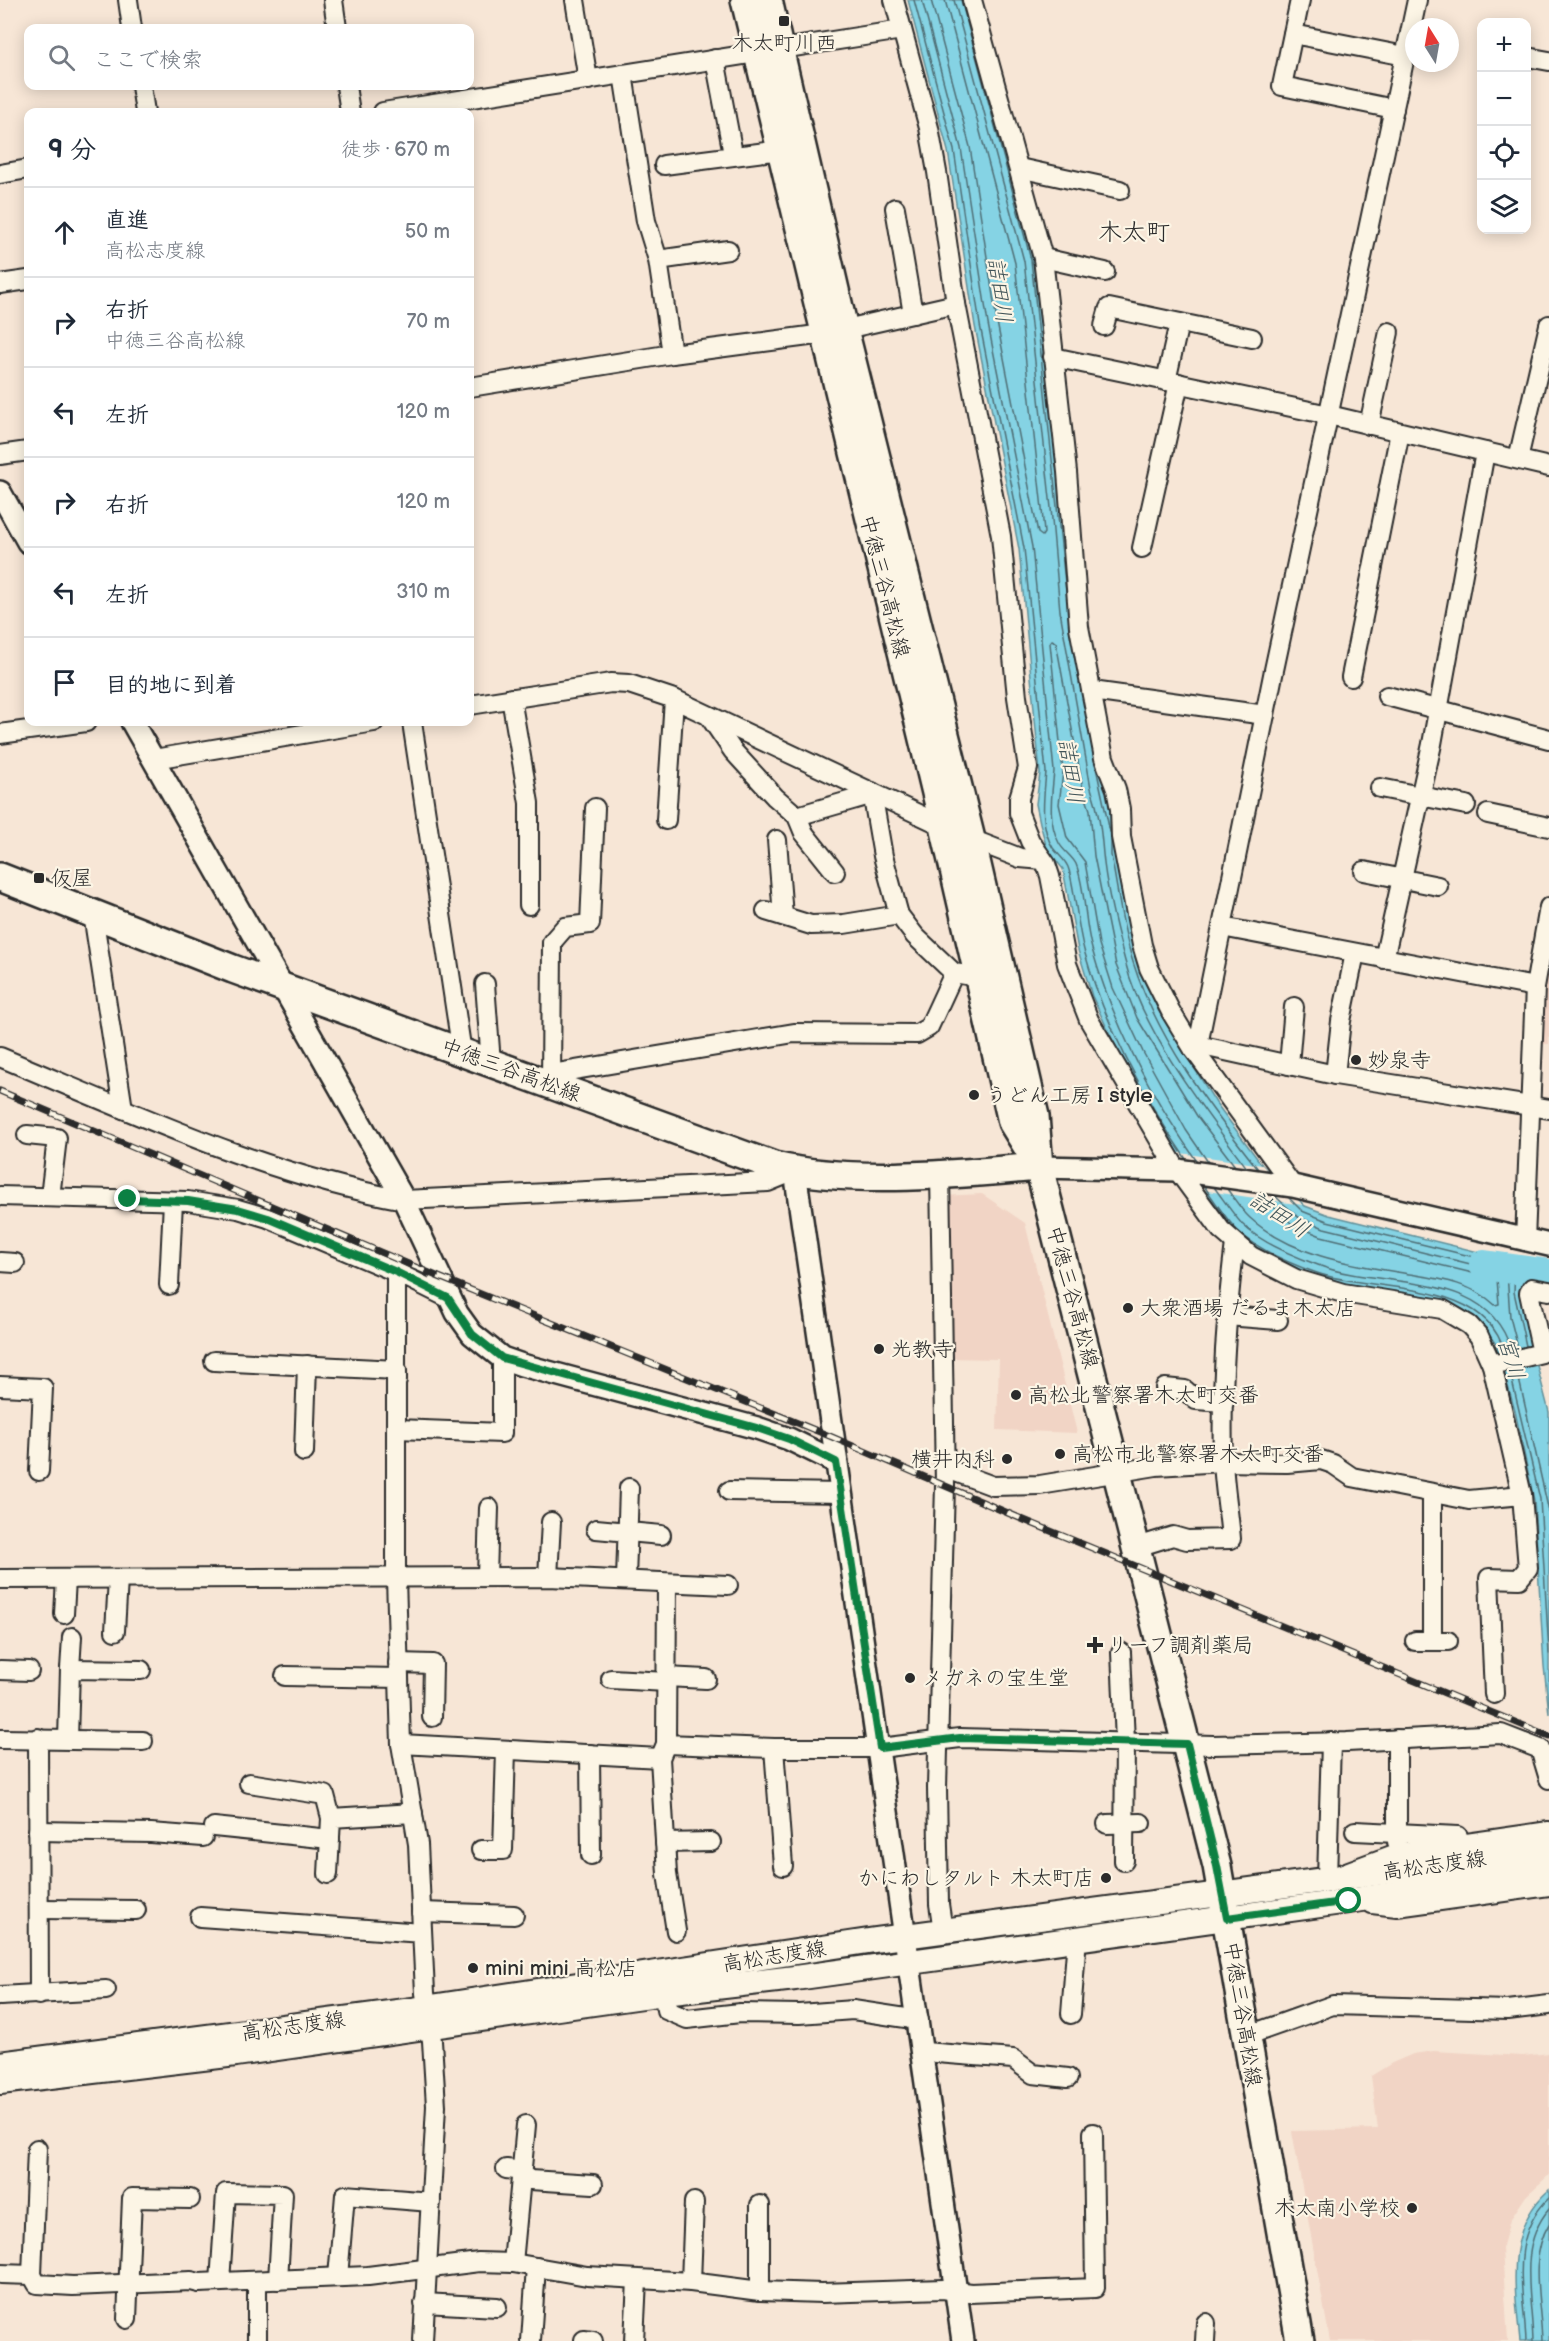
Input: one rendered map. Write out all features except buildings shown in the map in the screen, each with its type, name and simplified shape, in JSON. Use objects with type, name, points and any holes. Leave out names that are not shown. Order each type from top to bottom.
[{"type":"main road","name":"中徳三谷高松線","points":[[745,0],[769,50],[834,331],[944,826],[966,975],[1012,1122],[1040,1167]]},
{"type":"main road","name":"中徳三谷高松線","points":[[768,0],[769,50],[781,150],[834,331],[970,839],[1035,1116],[1040,1167],[1187,1744],[1224,1905],[1300,2341]]},
{"type":"main road","name":"中徳三谷高松線","points":[[0,878],[233,969],[280,984],[462,1053],[551,1079],[774,1166],[795,1171],[867,1175],[1040,1167]]},
{"type":"main road","name":"高松志度線","points":[[0,2064],[795,1978],[1074,1939],[1327,1879],[1548,1860]]},
{"type":"main road","name":"高松志度線","points":[[0,2082],[236,2054],[428,2017],[906,1936],[1224,1905],[1349,1901],[1548,1860]]},
{"type":"street","points":[[128,0],[131,24]]},
{"type":"street","points":[[333,0],[336,24]]},
{"type":"street","points":[[575,0],[588,80]]},
{"type":"street","points":[[894,0],[929,128],[938,172],[956,304],[1001,536],[1017,697],[1028,768],[1019,798],[1019,813],[1030,841],[1043,860],[1050,876],[1067,964],[1089,1020],[1221,1230],[1251,1256],[1288,1275],[1323,1288],[1442,1309],[1469,1325],[1479,1336],[1496,1364],[1522,1495],[1528,1568],[1519,1579],[1489,1578],[1494,1694]]},
{"type":"street","points":[[972,0],[1043,258],[1067,472],[1079,627],[1104,758],[1118,799],[1121,837],[1142,945],[1167,1004],[1292,1182]]},
{"type":"street","points":[[1300,0],[1282,86],[1394,109]]},
{"type":"street","points":[[1410,18],[1412,1]]},
{"type":"street","points":[[409,108],[902,30]]},
{"type":"street","points":[[1196,1047],[1405,56],[1293,34]]},
{"type":"street","points":[[1531,58],[1549,61]]},
{"type":"street","points":[[715,59],[733,154]]},
{"type":"street","points":[[623,74],[646,221],[658,260],[672,354]]},
{"type":"street","points":[[142,90],[144,108]]},
{"type":"street","points":[[347,90],[349,108]]},
{"type":"street","points":[[664,165],[733,154],[781,150]]},
{"type":"street","points":[[1019,168],[1120,190]]},
{"type":"street","points":[[0,174],[24,171]]},
{"type":"street","points":[[895,208],[913,314]]},
{"type":"street","points":[[658,260],[728,250]]},
{"type":"street","points":[[1043,258],[1105,272]]},
{"type":"street","points":[[0,284],[24,281]]},
{"type":"street","points":[[474,386],[672,354],[834,331],[956,304]]},
{"type":"street","points":[[1104,326],[1108,308],[1252,338]]},
{"type":"street","points":[[1142,548],[1173,382],[1179,323]]},
{"type":"street","points":[[1518,459],[1549,325]]},
{"type":"street","points":[[1369,425],[1389,332]]},
{"type":"street","points":[[1053,357],[1329,416],[1549,467]]},
{"type":"street","points":[[1351,677],[1400,432]]},
{"type":"street","points":[[0,455],[24,452]]},
{"type":"street","points":[[1384,959],[1420,796],[1485,452]]},
{"type":"street","points":[[0,492],[24,535]]},
{"type":"street","points":[[474,704],[610,682],[629,684],[674,699],[970,839],[1020,858],[1043,860]]},
{"type":"street","points":[[1092,691],[1265,715]]},
{"type":"street","points":[[1387,696],[1549,740]]},
{"type":"street","points":[[511,698],[529,803],[529,905]]},
{"type":"street","points":[[666,820],[674,699]]},
{"type":"street","points":[[708,715],[732,751],[775,797],[797,816],[804,833],[835,872]]},
{"type":"street","points":[[0,734],[57,726]]},
{"type":"street","points":[[134,726],[404,1200],[448,1298],[472,1334],[502,1358],[757,1428],[789,1439],[836,1462]]},
{"type":"street","points":[[153,759],[350,726]]},
{"type":"street","points":[[413,726],[462,1053]]},
{"type":"street","points":[[1380,788],[1466,805]]},
{"type":"street","points":[[797,816],[872,793]]},
{"type":"street","points":[[595,808],[590,924],[565,927],[552,942],[551,1079],[794,1033],[918,1034],[929,1027],[966,975],[915,936],[899,915],[883,856],[872,793]]},
{"type":"street","points":[[1488,814],[1549,826]]},
{"type":"street","points":[[777,840],[774,914],[811,925],[844,924],[899,915]]},
{"type":"street","points":[[1364,871],[1438,886]]},
{"type":"street","points":[[1525,1241],[1535,987],[1549,907]]},
{"type":"street","points":[[93,914],[123,1109]]},
{"type":"street","points":[[1222,927],[1535,987]]},
{"type":"street","points":[[1335,1075],[1341,1021],[1356,953]]},
{"type":"street","points":[[484,984],[491,1063]]},
{"type":"street","points":[[1289,1065],[1294,1007]]},
{"type":"street","points":[[1196,1047],[1335,1075],[1549,1109]]},
{"type":"street","points":[[0,1057],[179,1134],[354,1191],[404,1200],[768,1182],[795,1171],[924,2052],[963,2341]]},
{"type":"street","points":[[27,1135],[57,1138],[50,1197]]},
{"type":"street","points":[[1040,1167],[1182,1171],[1292,1182],[1525,1241],[1549,1245]]},
{"type":"street","points":[[940,1173],[945,1468],[938,1739],[939,1904],[943,1931]]},
{"type":"street","points":[[0,1196],[173,1200],[238,1209],[268,1218],[396,1272],[448,1298]]},
{"type":"street","points":[[169,1285],[173,1200]]},
{"type":"street","points":[[1137,1546],[1173,1536],[1187,1540],[1231,1539],[1223,1462],[1227,1316],[1235,1243]]},
{"type":"street","points":[[396,1272],[397,1478]]},
{"type":"street","points":[[1496,1364],[1542,1353],[1529,1293],[1532,1288],[1549,1291]]},
{"type":"street","points":[[1227,1316],[1278,1320]]},
{"type":"street","points":[[397,1429],[502,1433],[502,1358]]},
{"type":"street","points":[[214,1361],[397,1370]]},
{"type":"street","points":[[304,1452],[307,1365]]},
{"type":"street","points":[[397,1370],[396,1578],[401,1744],[418,1844],[422,1933],[436,2106],[423,2341]]},
{"type":"street","points":[[0,1386],[43,1388],[39,1471]]},
{"type":"street","points":[[1165,1388],[1185,1389],[1196,1400],[1224,1402]]},
{"type":"street","points":[[945,1468],[993,1486],[1040,1485],[1156,1466],[1321,1460],[1333,1464],[1352,1477],[1469,1500],[1522,1495]]},
{"type":"street","points":[[626,1580],[629,1488]]},
{"type":"street","points":[[729,1491],[842,1493]]},
{"type":"street","points":[[1432,1493],[1432,1641]]},
{"type":"street","points":[[487,1577],[489,1508]]},
{"type":"street","points":[[548,1577],[551,1522]]},
{"type":"street","points":[[596,1529],[661,1535]]},
{"type":"street","points":[[0,1579],[548,1577],[728,1585]]},
{"type":"street","points":[[64,1614],[66,1579]]},
{"type":"street","points":[[115,1631],[118,1579]]},
{"type":"street","points":[[667,1584],[667,1680],[663,1751],[665,1843],[676,1931]]},
{"type":"street","points":[[68,1739],[72,1637]]},
{"type":"street","points":[[1121,1652],[1125,1742],[1124,1861]]},
{"type":"street","points":[[285,1676],[399,1671],[433,1664],[432,1717]]},
{"type":"street","points":[[70,1669],[141,1670]]},
{"type":"street","points":[[0,1670],[29,1671]]},
{"type":"street","points":[[611,1679],[706,1679]]},
{"type":"street","points":[[401,1744],[590,1754],[774,1748],[880,1748],[960,1738],[1187,1744],[1330,1742],[1501,1734],[1540,1749],[1549,1779]]},
{"type":"street","points":[[38,1738],[39,1995]]},
{"type":"street","points":[[0,1739],[143,1741]]},
{"type":"street","points":[[1397,1739],[1397,1853]]},
{"type":"street","points":[[1330,1742],[1327,1879],[1397,1853],[1494,1839]]},
{"type":"street","points":[[774,1748],[783,1866]]},
{"type":"street","points":[[481,1850],[504,1850],[506,1749]]},
{"type":"street","points":[[590,1754],[591,1855]]},
{"type":"street","points":[[249,1783],[325,1795],[332,1818],[328,1874]]},
{"type":"street","points":[[332,1818],[412,1813]]},
{"type":"street","points":[[38,1831],[209,1832],[330,1839]]},
{"type":"street","points":[[1355,1831],[1494,1839],[1548,1860]]},
{"type":"street","points":[[665,1843],[711,1842]]},
{"type":"street","points":[[39,1909],[136,1910]]},
{"type":"street","points":[[421,1912],[514,1915]]},
{"type":"street","points":[[200,1917],[422,1933]]},
{"type":"street","points":[[1071,2014],[1076,1950],[1074,1939]]},
{"type":"street","points":[[0,1996],[106,1990]]},
{"type":"street","points":[[664,1993],[666,2010],[687,2019],[740,2013],[799,2014],[852,2010],[919,2020]]},
{"type":"street","points":[[1246,2036],[1333,2005],[1508,2010],[1549,2005]]},
{"type":"street","points":[[924,2052],[1013,2059],[1033,2074],[1068,2078]]},
{"type":"street","points":[[513,2263],[514,2172],[526,2125]]},
{"type":"street","points":[[37,2149],[32,2275],[37,2283],[73,2286],[128,2282],[278,2280],[427,2270],[478,2262],[513,2263],[587,2276],[692,2282],[760,2291],[822,2293],[943,2289],[970,2293],[1095,2288],[1093,2133]]},
{"type":"street","points":[[514,2172],[530,2180],[593,2184]]},
{"type":"street","points":[[220,2282],[226,2193],[283,2194],[278,2280]]},
{"type":"street","points":[[338,2277],[345,2195],[431,2202]]},
{"type":"street","points":[[127,2319],[132,2198],[190,2199]]},
{"type":"street","points":[[692,2282],[694,2202]]},
{"type":"street","points":[[760,2205],[760,2291]]},
{"type":"street","points":[[531,2341],[536,2267]]},
{"type":"street","points":[[0,2274],[32,2275]]},
{"type":"street","points":[[634,2341],[637,2280]]},
{"type":"street","points":[[257,2281],[257,2341]]},
{"type":"street","points":[[424,2303],[497,2307]]},
{"type":"street","points":[[585,2340],[593,2341]]},
{"type":"shaded area","points":[[1549,947],[1549,1044],[1542,1044],[1543,986]]},
{"type":"shaded area","points":[[982,1194],[1025,1223],[1077,1433],[997,1430],[999,1359],[945,1358],[943,1196]]},
{"type":"shaded area","name":"木太南小学校","points":[[1434,2051],[1523,2056],[1549,2053],[1549,2175],[1526,2196],[1510,2220],[1502,2249],[1508,2341],[1330,2341],[1292,2131],[1378,2129],[1371,2076],[1413,2054]]},
{"type":"water","name":"宮川","points":[[908,0],[967,0],[1037,259],[1073,610],[1105,785],[1112,803],[1138,960],[1158,1010],[1216,1103],[1262,1165],[1305,1206],[1329,1215],[1523,1263],[1520,1291],[1524,1315],[1549,1412],[1549,1714],[1534,1500],[1515,1411],[1496,1344],[1476,1318],[1462,1309],[1437,1301],[1315,1279],[1256,1250],[1233,1234],[1167,1142],[1123,1062],[1092,996],[1078,950],[1063,869],[1047,849],[1036,804],[1040,773],[1019,549],[975,326],[948,151]]},
{"type":"water","points":[[1549,2190],[1549,2341],[1520,2341],[1515,2280],[1519,2241],[1525,2223],[1535,2206]]},
{"type":"pier","points":[[1174,1152],[1262,1165],[1303,1205],[1200,1190]]},
{"type":"waterway","name":"詰田川","points":[[1484,1265],[1549,1274]]},
{"type":"railway","points":[[0,1091],[439,1277],[832,1437],[1024,1520],[1549,1736]]},
{"type":"place","name":"木太町川西","points":[[784,21]]},
{"type":"place","name":"仮屋","points":[[39,878]]},
{"type":"place","name":"妙泉寺","points":[[1356,1060]]},
{"type":"place","name":"うどん工房 I style","points":[[974,1095]]},
{"type":"place","name":"大衆酒場 だるま木太店","points":[[1128,1308]]},
{"type":"place","name":"光教寺","points":[[879,1349]]},
{"type":"place","name":"高松北警察署木太町交番","points":[[1016,1395]]},
{"type":"place","name":"高松市北警察署木太町交番","points":[[1060,1454]]},
{"type":"place","name":"横井内科","points":[[1007,1459]]},
{"type":"place","name":"リーフ調剤薬局","points":[[1095,1645]]},
{"type":"place","name":"メガネの宝生堂","points":[[910,1678]]},
{"type":"place","name":"かにわしタルト 木太町店","points":[[1106,1878]]},
{"type":"place","name":"mini mini 高松店","points":[[473,1968]]},
{"type":"place","name":"木太南小学校","points":[[1412,2208]]},
{"type":"district","name":"木太町","points":[[1134,232]]},
{"type":"route","points":[[128,1199],[188,1201],[238,1209],[268,1218],[396,1272],[448,1298],[472,1334],[502,1358],[757,1428],[789,1439],[836,1462],[880,1748],[960,1738],[1187,1744],[1217,1866],[1227,1918],[1349,1901]]}]
